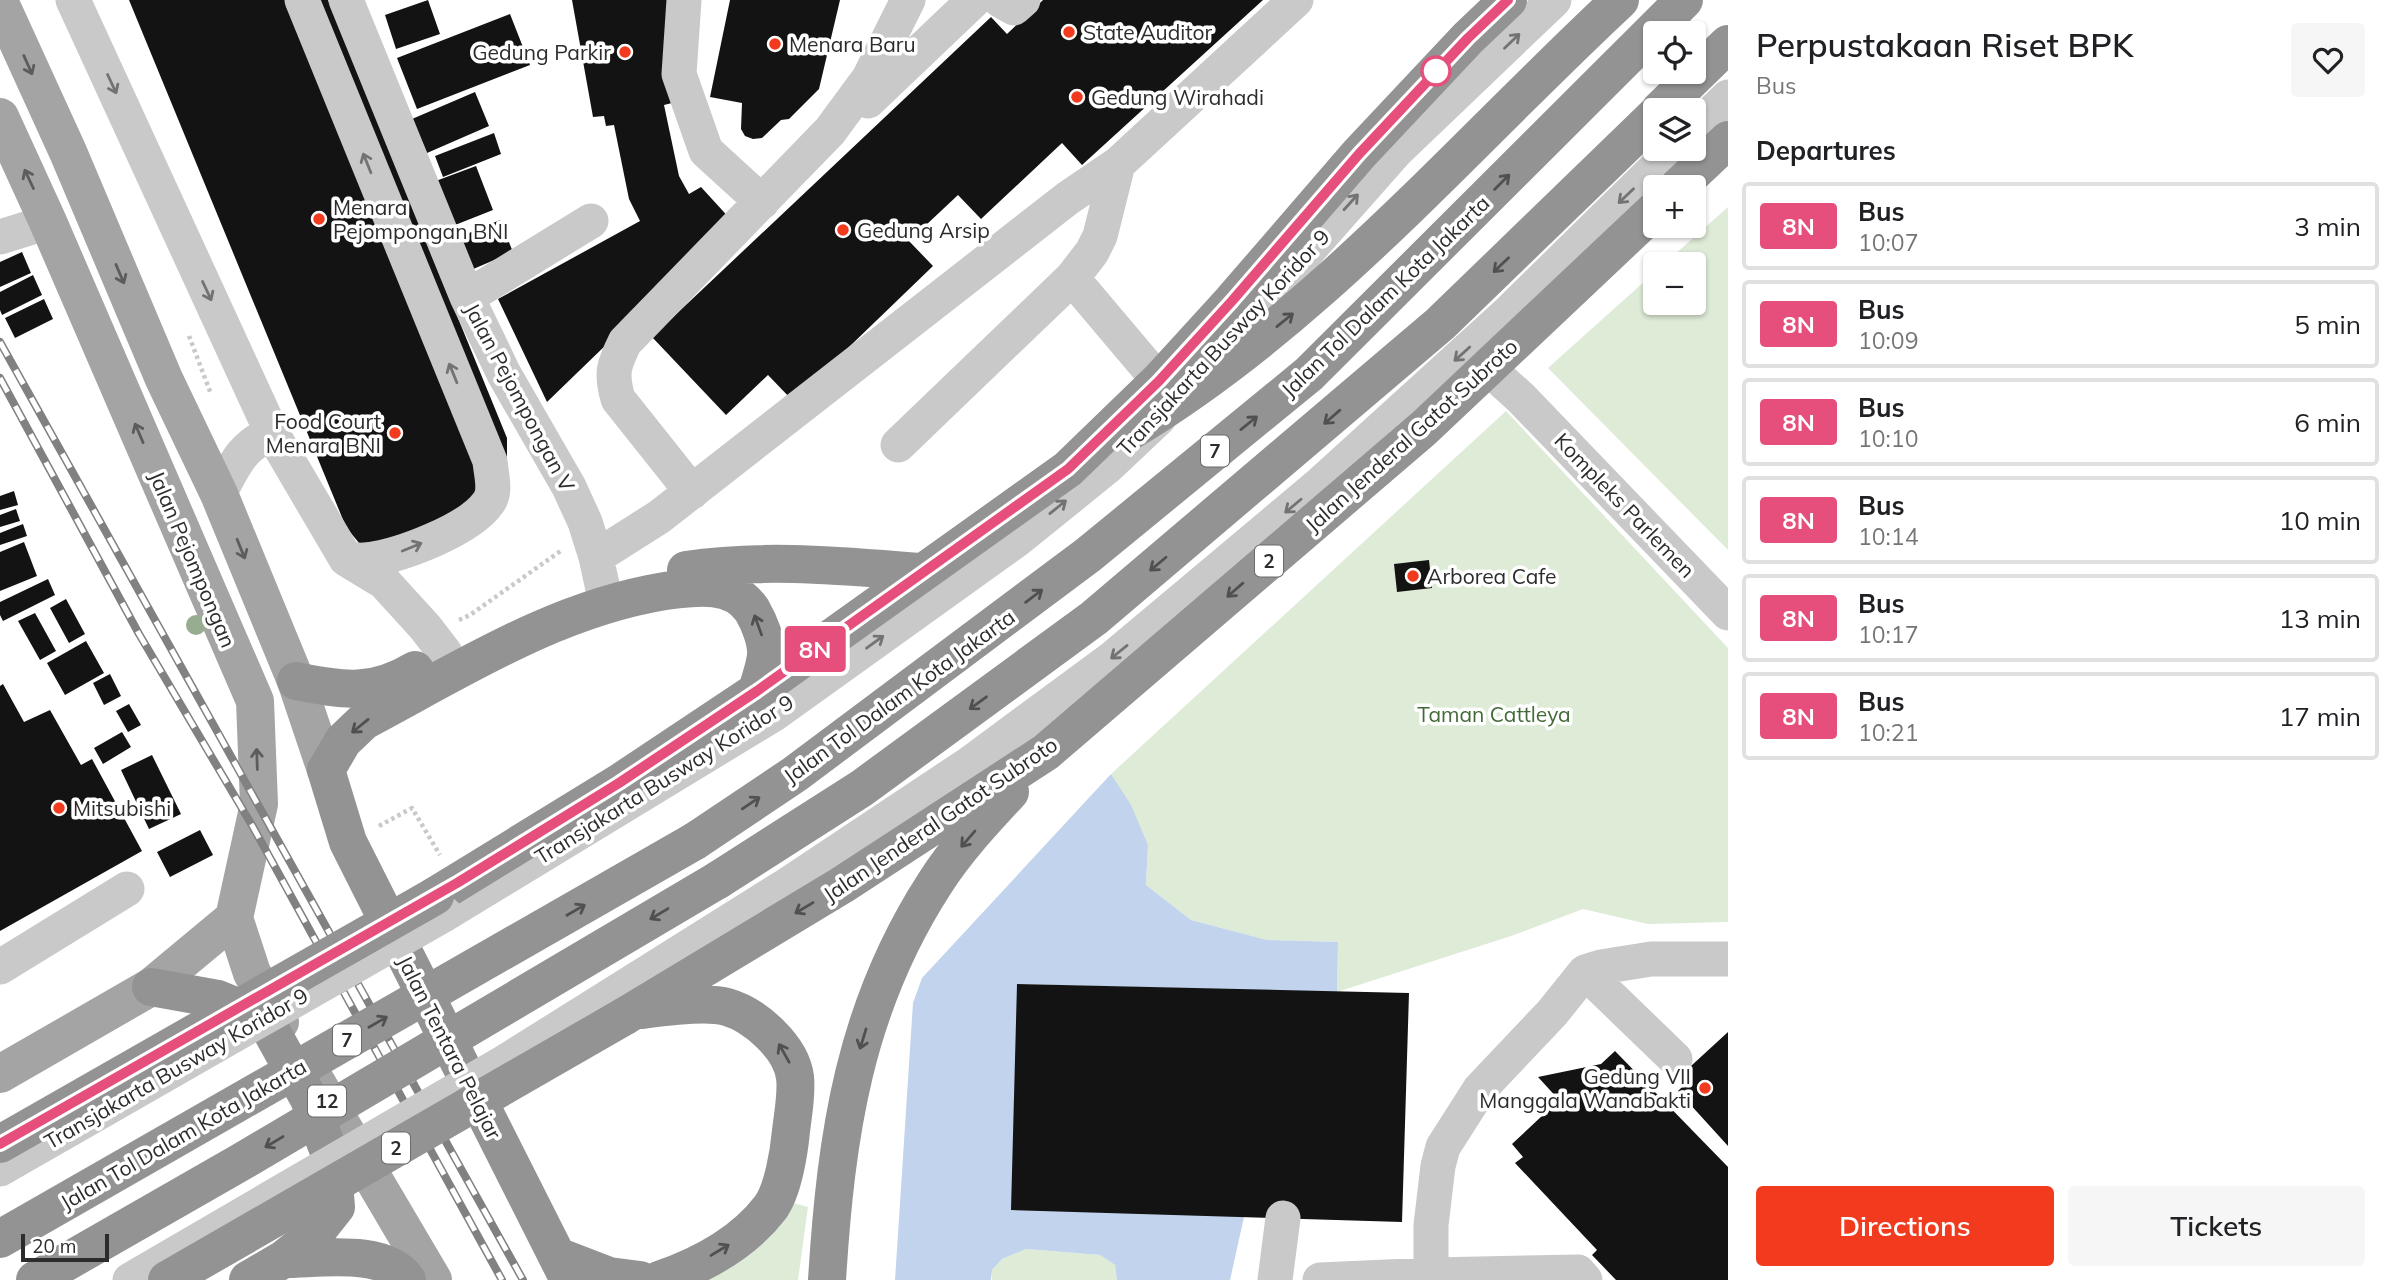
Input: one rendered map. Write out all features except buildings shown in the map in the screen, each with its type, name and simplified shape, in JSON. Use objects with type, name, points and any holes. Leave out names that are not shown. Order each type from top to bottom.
[{"type":"highway","points":[[1163,395],[1232,301],[1359,154],[1468,38],[1508,0]]},
{"type":"highway","points":[[0,1144],[446,898],[757,691],[1068,469],[1163,395],[1226,367],[1304,304],[1620,0]]},
{"type":"highway","name":"Jalan Tol Dalam Kota Jakarta","points":[[0,1239],[695,841],[795,774],[1088,555],[1309,374],[1684,0]]},
{"type":"highway","points":[[1672,98],[1728,44]]},
{"type":"highway","name":"7","points":[[35,1280],[241,1162],[718,880],[862,788],[1094,618],[1440,324],[1643,128]]},
{"type":"highway","points":[[1691,175],[1728,140]]},
{"type":"highway","name":"Jalan Jenderal Gatot Subroto","points":[[167,1280],[629,1014],[842,885],[1046,752],[1424,428],[1643,221]]},
{"type":"highway","points":[[326,770],[343,741],[365,721],[450,663],[545,608],[602,582],[715,566],[759,564],[800,563],[921,572]]},
{"type":"highway","points":[[602,582],[727,589],[746,601],[759,621],[766,653],[757,691]]},
{"type":"highway","points":[[296,681],[363,690],[450,663]]},
{"type":"highway","points":[[827,1280],[845,1107],[868,1020],[889,966],[935,883],[962,845],[1046,752]]},
{"type":"highway","name":"Jalan Tentara Pelajar","points":[[326,770],[348,842],[563,1268]]},
{"type":"highway","points":[[151,987],[218,999],[264,1018],[309,1099],[332,1160],[336,1207],[313,1236],[284,1259],[248,1280]]},
{"type":"highway","points":[[629,1014],[679,1005],[727,1007],[764,1027],[783,1048],[795,1076],[787,1162],[772,1206],[742,1237],[687,1270],[659,1280]]},
{"type":"highway","points":[[284,1259],[373,1259],[399,1270],[407,1280]]},
{"type":"highway","points":[[563,1268],[640,1280]]},
{"type":"main road","points":[[0,3],[68,152],[164,379],[219,494],[296,681],[326,770]]},
{"type":"main road","name":"Jalan Pejompongan","points":[[0,117],[255,701],[259,804],[234,918]]},
{"type":"main road","points":[[1,1071],[151,987],[234,918]]},
{"type":"main road","name":"12","points":[[234,918],[252,973],[433,1280]]},
{"type":"street","points":[[302,0],[490,461],[493,489],[489,502],[466,524],[406,551],[367,560],[346,559]]},
{"type":"street","name":"Jalan Pejompongan V","points":[[346,0],[467,297],[504,374],[569,487],[584,522],[602,582]]},
{"type":"street","points":[[684,0],[679,74],[706,151],[762,202]]},
{"type":"street","points":[[692,492],[618,399],[614,366],[625,342],[830,131],[869,79],[908,0]]},
{"type":"street","points":[[762,202],[974,0]]},
{"type":"street","points":[[602,582],[651,523],[1046,214],[1118,164],[1296,0]]},
{"type":"street","name":"Transjakarta Busway Koridor 9","points":[[0,1169],[446,898],[774,714],[1018,539],[1107,467],[1163,395],[1397,150],[1554,0]]},
{"type":"street","points":[[81,10],[272,433],[346,559],[384,582],[425,627],[450,663]]},
{"type":"street","points":[[1706,118],[1728,97]]},
{"type":"street","points":[[130,1280],[508,1060],[787,885],[969,764],[1114,657],[1328,476],[1507,314],[1663,161]]},
{"type":"street","points":[[898,445],[1072,278],[1092,252],[1100,236],[1118,164]]},
{"type":"street","points":[[467,297],[591,221]]},
{"type":"street","points":[[0,237],[48,222]]},
{"type":"street","points":[[1072,278],[1163,395]]},
{"type":"street","name":"Kompleks Parlemen","points":[[1488,368],[1521,398],[1728,613]]},
{"type":"street","points":[[219,494],[238,459],[255,440],[272,433]]},
{"type":"street","points":[[0,967],[127,889]]},
{"type":"street","points":[[1431,1275],[1431,1225],[1443,1147],[1480,1089],[1552,1013],[1585,972],[1651,959],[1728,958]]},
{"type":"street","points":[[1585,972],[1675,1059]]},
{"type":"street","points":[[1275,1280],[1283,1218]]},
{"type":"street","points":[[1320,1280],[1578,1272],[1585,1280]]},
{"type":"path","points":[[193,348],[213,398]]},
{"type":"path","points":[[375,828],[412,808],[446,898]]},
{"type":"green space","points":[[1728,207],[1728,550],[1548,368],[1643,283],[1643,315],[1706,315],[1706,252],[1677,252],[1693,238],[1706,238],[1706,227]]},
{"type":"green space","name":"Taman Cattleya","points":[[1506,411],[1728,648],[1728,922],[1648,924],[1583,909],[1511,936],[1337,992],[1338,942],[1267,940],[1191,920],[1146,885],[1148,845],[1111,774]]},
{"type":"green space","points":[[793,1203],[808,1207],[798,1280],[705,1280]]},
{"type":"green space","points":[[1026,1249],[1100,1255],[1115,1265],[1117,1280],[992,1280],[992,1270],[1002,1259]]},
{"type":"water","points":[[1111,774],[1131,805],[1148,845],[1146,885],[1191,920],[1267,940],[1338,942],[1337,992],[1017,984],[1244,1217],[1230,1280],[1117,1280],[1115,1265],[1100,1255],[1026,1249],[1002,1259],[992,1270],[991,1280],[895,1280],[913,1003],[922,978]]},
{"type":"railway","points":[[0,342],[523,1280]]},
{"type":"railway","points":[[0,378],[139,634],[253,827],[502,1280]]},
{"type":"bus line","name":"8N","points":[[0,1144],[457,883],[619,783],[757,691],[1068,469],[1159,381],[1359,154],[1468,38],[1508,0]]},
{"type":"place","name":"State Auditor","points":[[1069,32]]},
{"type":"place","name":"Menara Baru","points":[[775,44]]},
{"type":"place","name":"Gedung Parkir","points":[[625,52]]},
{"type":"place","name":"Gedung Wirahadi","points":[[1077,97]]},
{"type":"place","name":"Menara Pejompongan BNI","points":[[319,219]]},
{"type":"place","name":"Gedung Arsip","points":[[843,230]]},
{"type":"place","name":"Food Court Menara BNI","points":[[395,433]]},
{"type":"place","name":"Arborea Cafe","points":[[1413,576]]},
{"type":"place","name":"Mitsubishi","points":[[59,808]]},
{"type":"place","name":"Gedung VII Manggala Wanabakti","points":[[1705,1088]]}]
